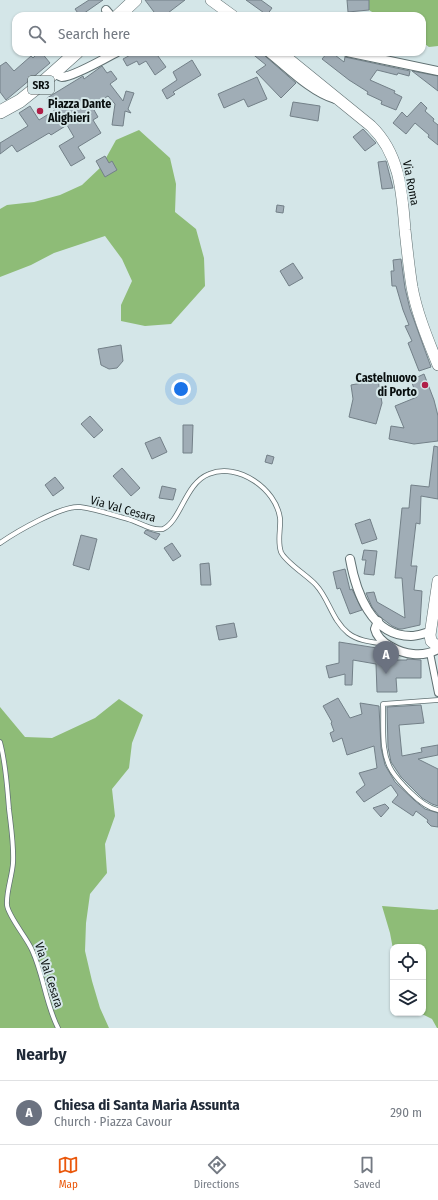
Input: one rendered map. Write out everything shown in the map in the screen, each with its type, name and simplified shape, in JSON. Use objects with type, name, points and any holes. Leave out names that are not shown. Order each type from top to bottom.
[{"type":"main road","points":[[115,12],[135,0]]},
{"type":"main road","points":[[211,0],[228,12]]},
{"type":"main road","name":"SR3","points":[[0,112],[20,101],[72,56]]},
{"type":"main road","name":"Via Roma","points":[[285,56],[379,134],[389,148],[395,161],[402,191],[406,240],[414,294],[426,334],[438,364]]},
{"type":"main road","points":[[435,650],[430,632],[438,581]]},
{"type":"street","points":[[54,72],[59,76],[65,76],[79,71],[109,56]]},
{"type":"street","points":[[273,56],[318,92],[341,101]]},
{"type":"street","points":[[366,56],[438,71]]},
{"type":"street","points":[[350,559],[354,578],[363,602],[368,611],[378,622],[390,631],[403,635],[415,635],[430,632]]},
{"type":"street","points":[[378,622],[375,627],[376,633],[378,637],[389,644],[409,653],[415,654],[435,650],[438,693]]},
{"type":"lane","name":"Via Val Cesara","points":[[0,543],[58,512],[75,507],[86,508],[129,519],[151,528],[163,528],[172,522],[192,488],[200,479],[210,473],[226,471],[234,472],[252,479],[265,489],[273,499],[278,508],[280,519],[279,541],[281,552],[287,560],[320,589],[329,603],[336,620],[345,630],[360,640],[389,644]]},
{"type":"lane","points":[[438,700],[383,704],[384,741],[386,758],[389,766],[398,780],[419,801],[438,810]]},
{"type":"lane","name":"Via Val Cesara","points":[[0,742],[6,772],[13,843],[12,872],[7,907],[10,915],[23,932],[32,950],[40,973],[47,1002],[58,1028]]},
{"type":"green space","points":[[364,0],[438,0],[438,46],[429,47],[426,45],[426,12],[372,12],[367,9]]},
{"type":"green space","points":[[139,130],[170,158],[176,184],[175,212],[196,229],[204,258],[205,286],[171,324],[145,326],[121,321],[121,305],[132,281],[122,259],[105,236],[54,253],[31,265],[0,277],[0,209],[7,205],[34,202],[60,195],[82,185],[101,167],[116,140]]},
{"type":"green space","points":[[119,699],[143,715],[132,743],[129,768],[112,789],[115,816],[105,844],[107,873],[90,894],[86,923],[85,951],[100,1008],[109,1028],[0,1028],[0,707],[25,737],[52,738],[95,718]]},
{"type":"green space","points":[[382,906],[434,910],[438,909],[438,1028],[432,1019],[426,1016],[426,944],[392,944]]},
{"type":"building","points":[[89,0],[103,0],[86,12],[77,12],[75,9]]},
{"type":"building","points":[[145,0],[185,0],[169,12],[154,12]]},
{"type":"building","points":[[246,0],[261,0],[272,8],[269,12],[263,12]]},
{"type":"building","points":[[347,0],[369,0],[369,10],[348,12]]},
{"type":"building","points":[[31,56],[33,58],[35,56],[44,56],[50,63],[6,100],[0,92],[0,66],[6,62],[14,71]]},
{"type":"building","points":[[129,56],[158,56],[166,67],[155,75],[146,61],[139,65],[137,61],[127,66],[123,59]]},
{"type":"building","points":[[255,56],[265,56],[296,83],[281,98],[256,72],[266,65]]},
{"type":"building","points":[[325,56],[336,56],[344,62],[345,57],[410,71],[409,76],[398,73],[397,75],[377,70],[370,80],[395,91],[394,93],[402,97],[396,110],[381,104],[382,101],[367,94],[368,92],[349,80],[322,59]]},
{"type":"building","points":[[192,60],[201,75],[173,92],[175,94],[167,99],[162,90],[177,80],[173,72]]},
{"type":"building","points":[[102,66],[107,73],[111,71],[117,79],[110,84],[123,101],[126,91],[134,93],[128,109],[131,113],[125,111],[123,126],[112,125],[115,104],[108,96],[95,104],[97,108],[94,110],[98,117],[93,120],[101,133],[78,147],[85,158],[71,166],[59,146],[74,137],[67,125],[51,135],[49,133],[17,152],[12,145],[0,154],[0,143],[28,126],[19,113],[30,106],[39,120],[55,110],[47,98],[83,76],[84,79]]},
{"type":"building","points":[[412,71],[438,76],[438,91]]},
{"type":"building","points":[[257,77],[267,99],[248,107],[244,99],[224,108],[218,94]]},
{"type":"building","points":[[293,102],[320,106],[318,121],[290,116]]},
{"type":"building","points":[[421,102],[427,108],[425,111],[438,125],[438,145],[415,123],[406,134],[393,123],[402,112],[407,117]]},
{"type":"building","points":[[363,129],[376,143],[365,151],[353,137]]},
{"type":"building","points":[[105,156],[109,163],[112,161],[117,170],[105,177],[96,161]]},
{"type":"building","points":[[386,161],[393,188],[382,189],[378,162]]},
{"type":"building","points":[[277,205],[284,206],[283,213],[276,212]]},
{"type":"building","points":[[401,259],[405,288],[410,309],[431,367],[419,371],[408,343],[412,341],[405,326],[409,325],[396,286],[392,286],[391,271],[394,271],[393,260]]},
{"type":"building","points":[[293,263],[303,278],[289,286],[280,271]]},
{"type":"building","points":[[121,345],[123,361],[117,368],[109,369],[101,365],[98,349]]},
{"type":"building","points":[[424,374],[434,400],[438,416],[438,441],[414,444],[389,439],[391,426],[404,428],[395,406],[417,397],[411,380]]},
{"type":"building","points":[[378,380],[382,403],[376,424],[349,417],[353,399],[351,385]]},
{"type":"building","points":[[90,416],[103,430],[94,438],[81,424]]},
{"type":"building","points":[[183,425],[193,425],[192,453],[183,453]]},
{"type":"building","points":[[160,437],[167,452],[152,459],[145,443]]},
{"type":"building","points":[[434,446],[438,447],[438,499],[421,496],[420,524],[416,523],[411,566],[417,566],[414,590],[422,591],[420,625],[399,629],[392,626],[379,616],[372,607],[366,593],[374,592],[377,602],[405,618],[402,578],[395,578],[402,508],[409,508],[411,485],[429,487]]},
{"type":"building","points":[[267,455],[274,457],[272,464],[265,462]]},
{"type":"building","points":[[122,468],[140,488],[131,496],[113,476]]},
{"type":"building","points":[[55,477],[64,488],[53,496],[45,485]]},
{"type":"building","points":[[162,486],[176,489],[173,500],[159,498]]},
{"type":"building","points":[[370,519],[377,539],[362,544],[355,524]]},
{"type":"building","points":[[146,530],[160,534],[156,540],[144,533]]},
{"type":"building","points":[[81,535],[97,539],[89,570],[73,565]]},
{"type":"building","points":[[172,543],[181,556],[173,561],[164,548]]},
{"type":"building","points":[[364,550],[377,551],[374,575],[364,574],[366,560],[362,560]]},
{"type":"building","points":[[209,563],[211,585],[201,585],[200,564]]},
{"type":"building","points":[[345,569],[350,590],[352,589],[362,610],[350,614],[340,588],[337,589],[333,572]]},
{"type":"building","points":[[234,623],[237,637],[219,640],[216,626]]},
{"type":"building","points":[[339,642],[377,648],[381,647],[392,654],[395,660],[421,660],[421,678],[396,678],[397,692],[377,692],[376,664],[353,660],[352,685],[345,685],[345,674],[329,678],[326,666],[339,663]]},
{"type":"building","points":[[338,698],[350,718],[362,714],[360,703],[379,706],[381,748],[385,765],[395,782],[414,800],[425,809],[438,813],[438,827],[431,826],[427,822],[428,820],[416,811],[413,816],[392,802],[398,795],[391,785],[364,802],[356,792],[365,785],[359,773],[377,768],[374,746],[347,755],[342,738],[333,742],[330,733],[334,731],[332,722],[323,706]]},
{"type":"building","points":[[421,705],[424,723],[399,725],[402,756],[422,752],[421,748],[438,745],[438,755],[418,759],[438,769],[438,806],[422,798],[401,777],[391,762],[388,747],[387,707]]},
{"type":"building","points":[[385,804],[389,808],[381,817],[373,808]]},
{"type":"place","name":"Piazza Dante Alighieri","points":[[40,111]]},
{"type":"place","name":"Castelnuovo di Porto","points":[[425,385]]},
{"type":"place","name":"Chiesa di Santa Maria Assunta","points":[[386,674]]}]
